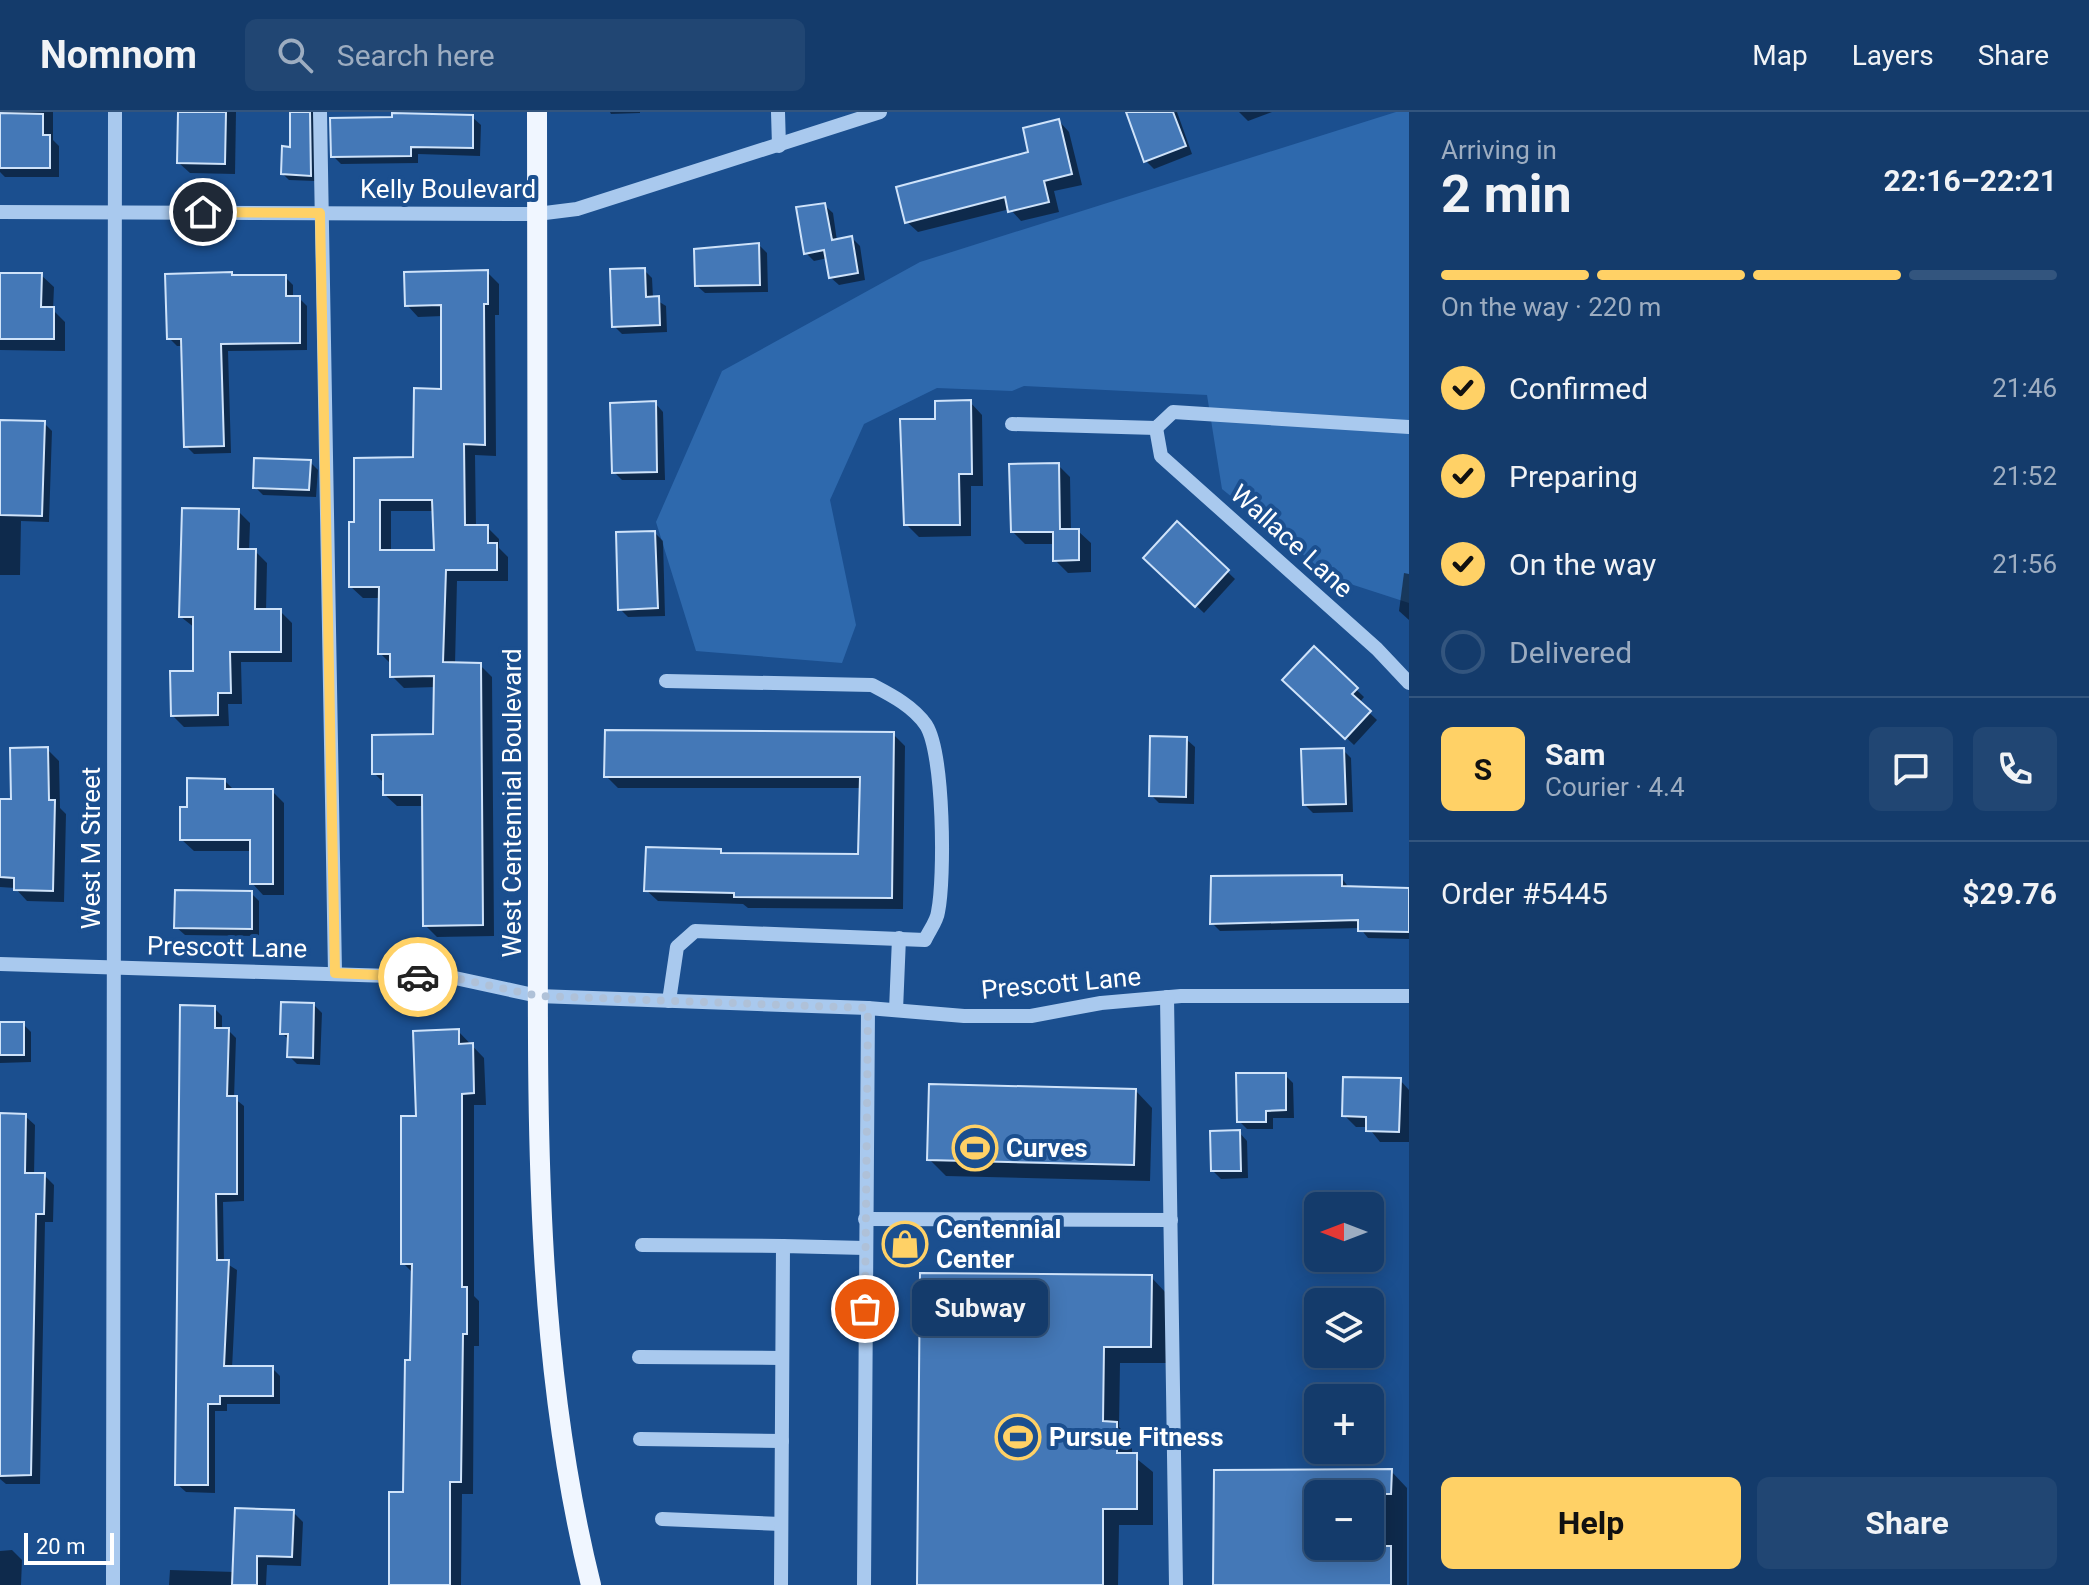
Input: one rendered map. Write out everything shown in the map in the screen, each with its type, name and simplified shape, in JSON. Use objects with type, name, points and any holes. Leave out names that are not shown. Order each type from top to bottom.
[{"type":"main road","name":"West Centennial Boulevard","points":[[537,112],[538,996],[542,1260],[554,1388],[591,1585]]},
{"type":"street","name":"West M Street","points":[[113,1585],[115,112]]},
{"type":"street","points":[[320,112],[335,973]]},
{"type":"street","points":[[778,112],[779,146]]},
{"type":"street","name":"Kelly Boulevard","points":[[0,212],[537,214],[577,209],[880,112]]},
{"type":"street","points":[[1012,424],[1156,428],[1173,412],[1409,427]]},
{"type":"street","name":"Wallace Lane","points":[[1156,428],[1161,456],[1408,679]]},
{"type":"street","points":[[666,681],[872,685],[901,701],[926,725],[937,754],[941,785],[938,915],[925,940],[695,931],[677,947],[669,1001]]},
{"type":"street","points":[[896,1010],[899,938]]},
{"type":"street","name":"Prescott Lane","points":[[0,964],[455,978],[538,996],[1031,1016],[1101,1003],[1167,997],[1409,996]]},
{"type":"street","points":[[1167,997],[1176,1585]]},
{"type":"street","points":[[864,1585],[868,1008]]},
{"type":"street","points":[[865,1219],[1171,1220]]},
{"type":"street","points":[[642,1245],[865,1248]]},
{"type":"street","points":[[781,1585],[783,1246]]},
{"type":"street","points":[[639,1357],[782,1358]]},
{"type":"street","points":[[640,1439],[782,1441]]},
{"type":"street","points":[[662,1519],[781,1524]]},
{"type":"shaded area","points":[[1396,112],[1409,112],[1409,603],[1332,578],[1222,489],[1207,395],[1024,386],[1012,391],[937,388],[864,424],[830,500],[856,625],[842,663],[696,651],[656,522],[722,371],[920,262]]},
{"type":"building","points":[[178,112],[226,112],[225,164],[177,163]]},
{"type":"building","points":[[290,112],[310,112],[311,176],[281,174],[282,146],[290,147]]},
{"type":"building","points":[[1126,112],[1173,112],[1186,146],[1144,162]]},
{"type":"building","points":[[0,113],[43,114],[43,135],[50,135],[50,168],[0,168]]},
{"type":"building","points":[[392,113],[473,115],[473,148],[411,147],[411,156],[331,157],[330,118],[392,117]]},
{"type":"building","points":[[1059,119],[1072,174],[1044,181],[1049,202],[1008,212],[1005,197],[905,223],[896,187],[1028,152],[1023,128]]},
{"type":"building","points":[[825,203],[832,240],[852,236],[858,273],[829,278],[824,250],[804,254],[796,207]]},
{"type":"building","points":[[759,243],[760,285],[695,286],[694,249]]},
{"type":"building","points":[[645,268],[646,297],[659,296],[660,325],[612,327],[610,269]]},
{"type":"building","points":[[488,270],[488,304],[484,304],[485,445],[464,444],[465,525],[488,525],[488,543],[497,543],[497,570],[446,570],[443,662],[481,663],[483,925],[423,926],[422,795],[383,795],[383,774],[372,774],[372,735],[433,734],[434,676],[390,677],[390,654],[378,654],[379,587],[349,587],[349,522],[354,522],[354,458],[413,457],[414,388],[441,389],[441,305],[405,306],[404,272]],"holes":[[[380,500],[432,500],[434,550],[380,550]]]},
{"type":"building","points":[[232,272],[232,275],[286,275],[286,296],[300,296],[300,343],[221,344],[224,446],[184,447],[181,339],[167,339],[165,274]]},
{"type":"building","points":[[0,273],[42,273],[41,307],[54,307],[54,339],[0,339]]},
{"type":"building","points":[[971,400],[972,474],[959,474],[960,525],[904,525],[900,419],[935,419],[935,401]]},
{"type":"building","points":[[656,401],[657,472],[612,473],[610,403]]},
{"type":"building","points":[[0,420],[45,421],[42,516],[0,515]]},
{"type":"building","points":[[254,458],[311,460],[309,490],[253,488]]},
{"type":"building","points":[[1059,463],[1060,529],[1079,529],[1079,560],[1053,561],[1053,532],[1011,532],[1009,464]]},
{"type":"building","points":[[182,508],[239,509],[238,549],[256,549],[255,609],[281,609],[281,652],[230,652],[231,693],[218,693],[218,715],[171,716],[170,671],[193,671],[193,617],[179,617]]},
{"type":"building","points":[[1177,521],[1229,570],[1195,607],[1143,558]]},
{"type":"building","points":[[655,531],[658,608],[618,610],[616,532]]},
{"type":"building","points":[[1314,646],[1358,688],[1352,694],[1371,711],[1345,739],[1282,680]]},
{"type":"building","points":[[605,730],[894,732],[892,898],[734,897],[734,893],[644,891],[646,847],[721,849],[721,853],[858,854],[860,777],[604,777]]},
{"type":"building","points":[[1150,736],[1187,737],[1186,797],[1149,796]]},
{"type":"building","points":[[48,747],[49,800],[55,800],[53,891],[14,890],[14,878],[0,877],[0,799],[11,799],[10,748]]},
{"type":"building","points":[[1344,748],[1346,804],[1303,805],[1301,749]]},
{"type":"building","points":[[187,778],[225,779],[225,789],[273,789],[273,884],[250,884],[250,840],[180,840],[180,807],[187,807]]},
{"type":"building","points":[[1342,875],[1342,886],[1409,888],[1409,932],[1358,931],[1358,920],[1210,924],[1211,876]]},
{"type":"building","points":[[175,890],[252,891],[252,929],[174,928]]},
{"type":"building","points":[[281,1002],[314,1003],[313,1058],[287,1057],[288,1034],[280,1034]]},
{"type":"building","points":[[180,1005],[215,1006],[215,1028],[229,1028],[227,1096],[237,1096],[237,1194],[216,1194],[217,1260],[229,1260],[224,1366],[273,1366],[273,1396],[220,1396],[220,1404],[208,1404],[208,1485],[175,1485]]},
{"type":"building","points":[[0,1022],[24,1022],[24,1055],[0,1055]]},
{"type":"building","points":[[459,1029],[459,1044],[473,1043],[474,1093],[462,1094],[462,1287],[467,1287],[467,1334],[463,1334],[461,1482],[450,1482],[450,1585],[389,1585],[389,1492],[403,1492],[405,1360],[410,1360],[412,1264],[401,1264],[401,1116],[416,1116],[413,1031]]},
{"type":"building","points":[[1236,1073],[1286,1073],[1286,1110],[1266,1111],[1266,1122],[1237,1122]]},
{"type":"building","points":[[1343,1077],[1401,1078],[1399,1132],[1366,1131],[1366,1117],[1342,1116]]},
{"type":"building","points":[[929,1084],[1136,1089],[1134,1165],[927,1160]]},
{"type":"building","points":[[0,1113],[26,1114],[25,1173],[45,1173],[44,1214],[36,1214],[31,1475],[0,1476]]},
{"type":"building","points":[[1240,1130],[1241,1171],[1211,1171],[1210,1131]]},
{"type":"building","name":"Pursue Fitness","points":[[920,1273],[1152,1275],[1151,1347],[1104,1347],[1103,1421],[1117,1422],[1117,1453],[1137,1453],[1137,1509],[1103,1509],[1103,1585],[917,1585]]},
{"type":"building","points":[[1392,1469],[1391,1494],[1384,1494],[1384,1480],[1304,1480],[1304,1560],[1384,1560],[1384,1546],[1391,1546],[1391,1585],[1213,1585],[1214,1470]]},
{"type":"building","points":[[235,1508],[294,1510],[292,1557],[257,1556],[257,1585],[232,1585]]},
{"type":"way so far","points":[[418,977],[455,978],[538,996],[868,1008],[865,1309]]},
{"type":"place","name":"Curves","points":[[975,1148]]},
{"type":"place","name":"Centennial Center","points":[[905,1244]]},
{"type":"place","name":"Subway","points":[[865,1309]]},
{"type":"place","name":"Pursue Fitness","points":[[1018,1437]]},
{"type":"route","points":[[203,212],[320,213],[335,973],[418,977]]}]
